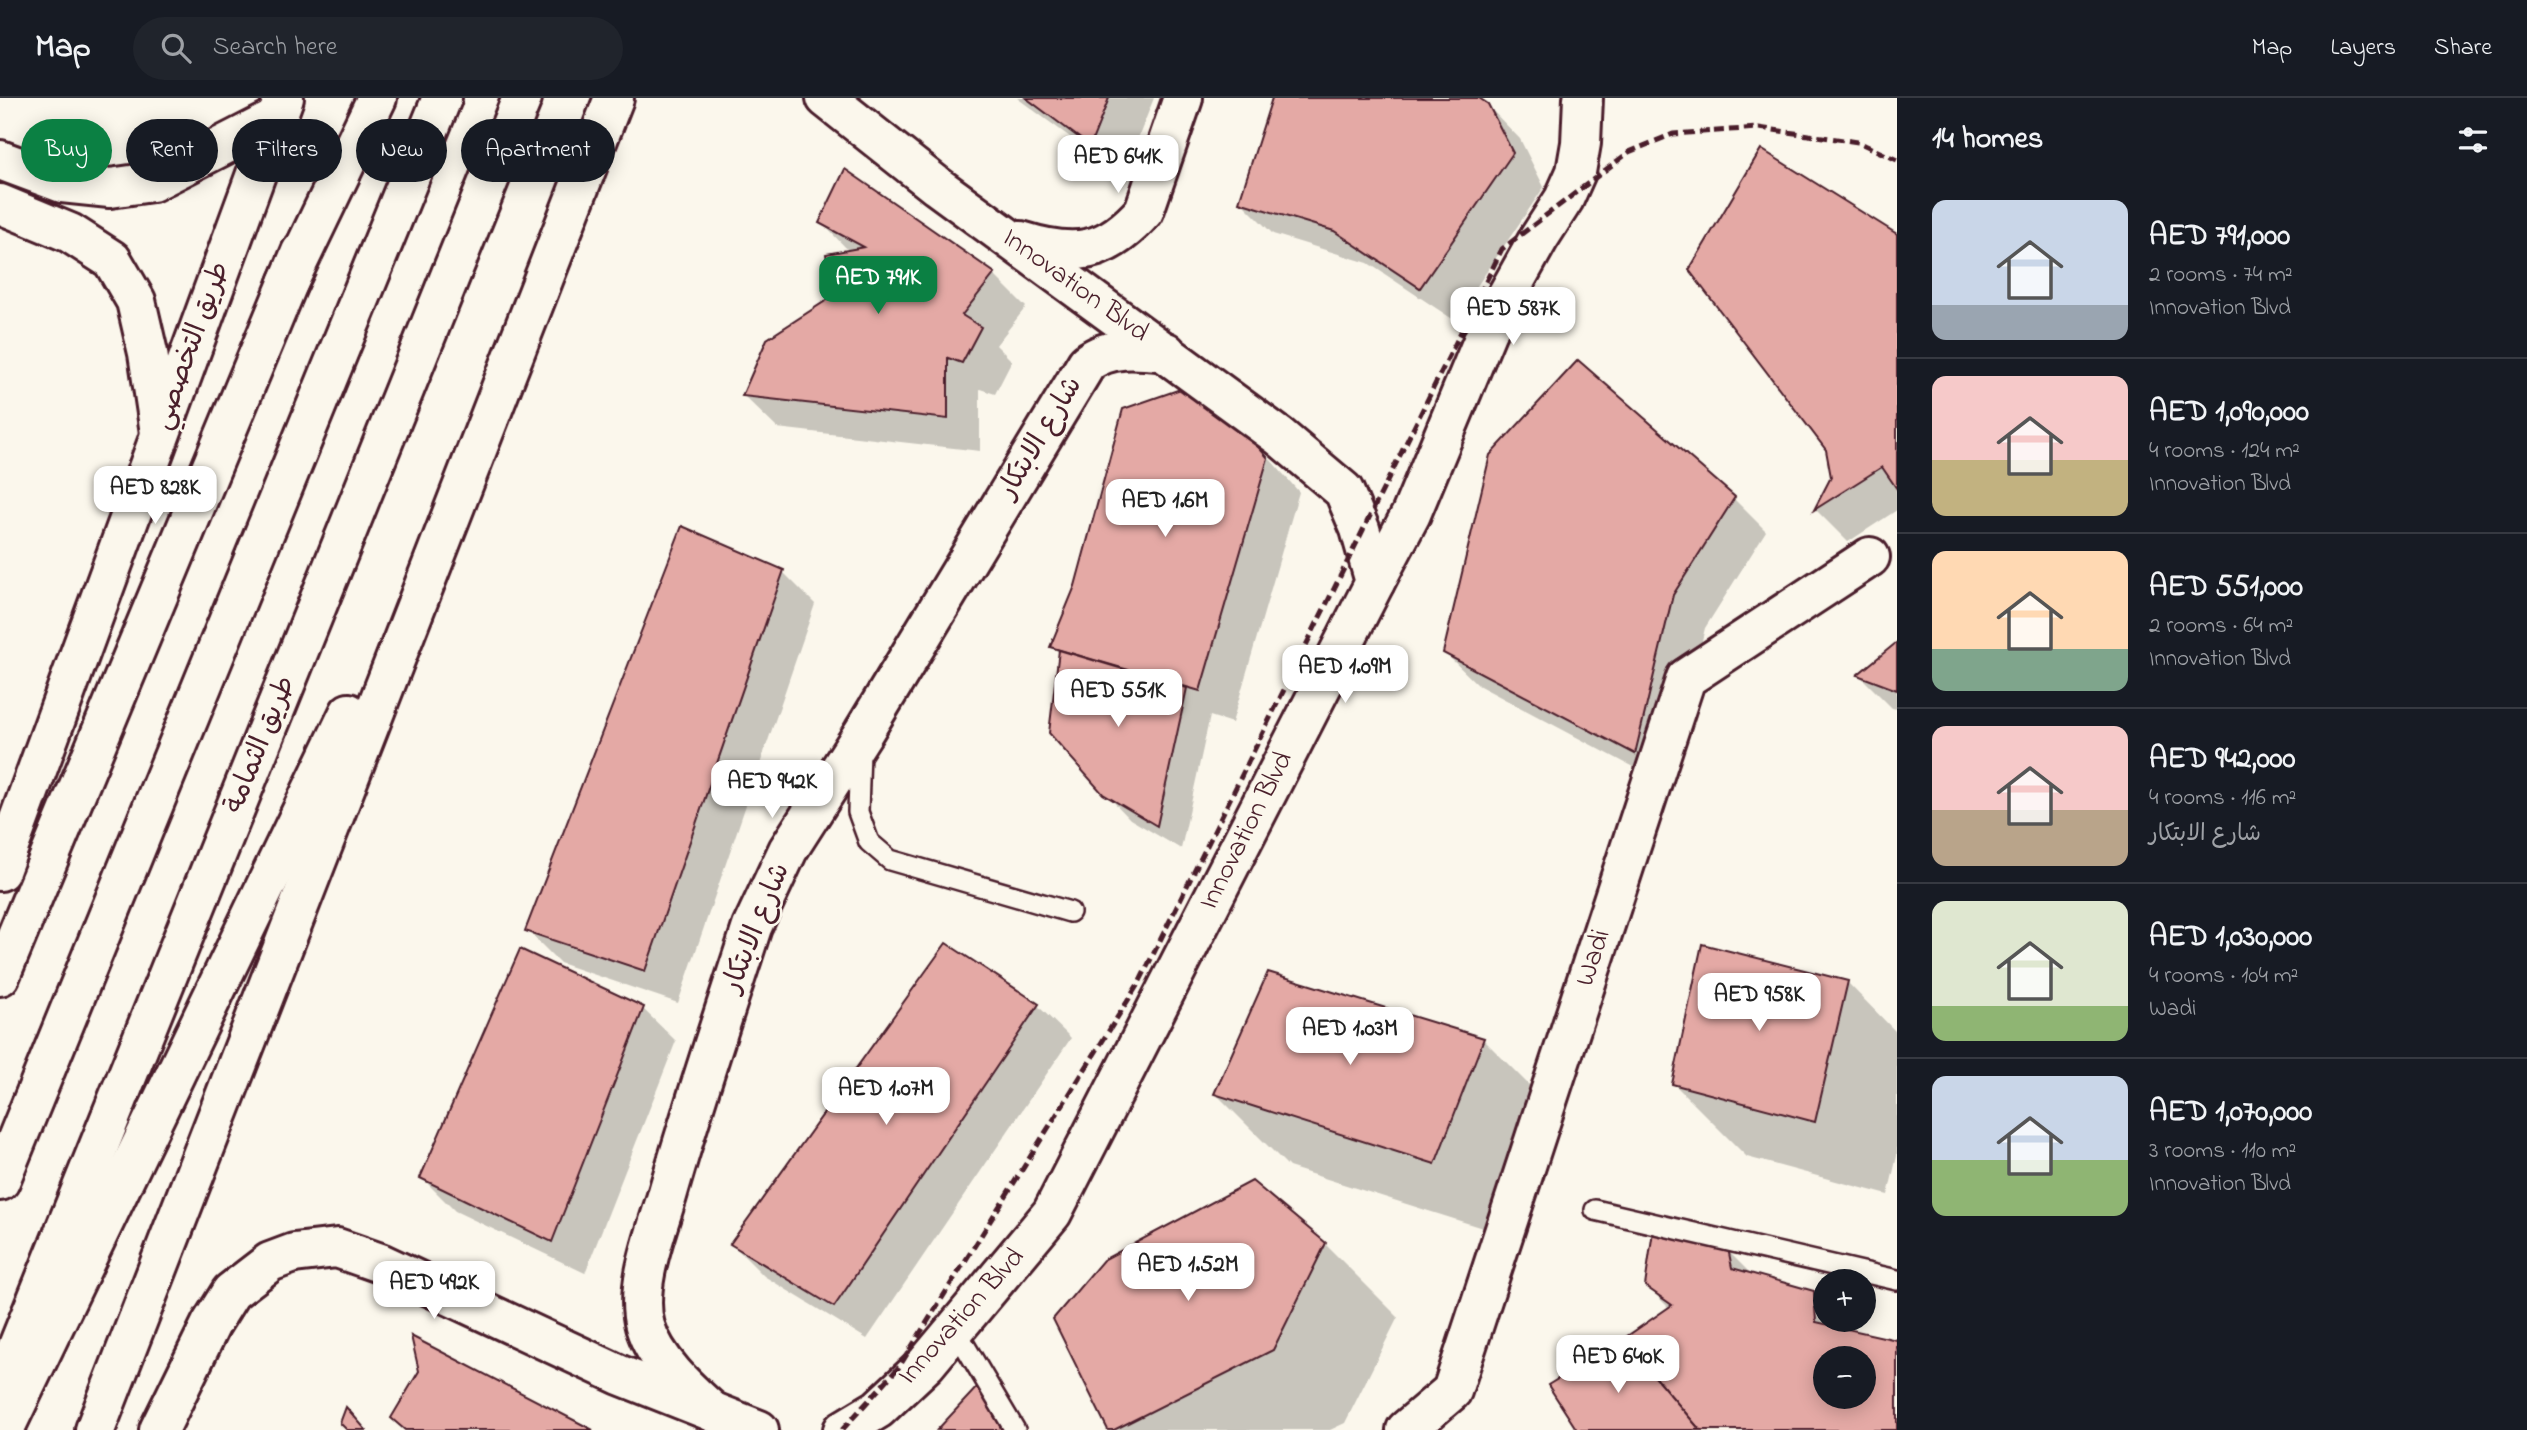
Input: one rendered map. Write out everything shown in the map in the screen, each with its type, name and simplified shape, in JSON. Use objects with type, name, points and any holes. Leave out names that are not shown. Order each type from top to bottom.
[{"type":"main road","points":[[0,976],[364,98]]},
{"type":"main road","points":[[288,283],[377,98]]},
{"type":"main road","points":[[0,1181],[442,98]]},
{"type":"main road","name":"طريق الثمامة","points":[[0,1391],[522,98]]},
{"type":"main road","points":[[512,356],[586,98]]},
{"type":"main road","points":[[95,1430],[614,98]]},
{"type":"main road","name":"Innovation Blvd","points":[[826,98],[926,179],[1280,437],[1344,491],[1360,529],[1375,582],[1052,1213],[926,1364],[878,1409],[843,1430]]},
{"type":"main road","points":[[1007,237],[1058,250],[1082,250],[1100,246],[1116,237],[1144,211],[1183,98]]},
{"type":"main road","points":[[1375,582],[1411,514],[1487,331],[1564,199],[1576,172],[1581,143],[1583,98]]},
{"type":"main road","points":[[0,160],[62,183],[110,188],[152,182],[279,109]]},
{"type":"main road","name":"طريق التخصصي","points":[[0,871],[279,109]]},
{"type":"main road","points":[[0,204],[70,233],[112,260],[136,301],[148,353],[160,433]]},
{"type":"main road","name":"شارع الابتكار","points":[[709,1421],[676,1379],[645,1328],[642,1310],[651,1250],[752,927],[788,850],[863,733],[1087,363],[1099,354],[1113,351],[1133,349],[1166,352]]},
{"type":"main road","points":[[4,1430],[477,445]]},
{"type":"main road","name":"Wadi","points":[[1406,1430],[1452,1391],[1686,678],[1870,557]]},
{"type":"main road","points":[[159,1430],[211,1324],[231,1292],[270,1262],[294,1253],[337,1248],[380,1263],[620,1375],[709,1421],[759,1430]]},
{"type":"lane","points":[[863,733],[858,760],[858,812],[869,842],[890,860],[1070,912]]},
{"type":"lane","points":[[1595,1210],[1897,1280]]},
{"type":"lane","points":[[955,1329],[1015,1430]]},
{"type":"lane","points":[[878,1430],[926,1364]]},
{"type":"building","points":[[1026,98],[1109,98],[1090,146]]},
{"type":"building","points":[[1272,98],[1479,98],[1488,104],[1513,153],[1420,288],[1334,231],[1239,202]]},
{"type":"building","points":[[1761,149],[1897,234],[1897,489],[1882,467],[1814,510],[1831,477],[1826,450],[1689,270]]},
{"type":"building","points":[[845,169],[995,273],[962,315],[981,327],[962,363],[948,358],[948,419],[742,396],[767,339],[833,296],[826,254],[864,247],[819,223]]},
{"type":"building","points":[[1578,360],[1735,497],[1673,595],[1635,754],[1443,653],[1490,455]]},
{"type":"building","points":[[1201,382],[1268,458],[1200,691],[1050,647],[1075,586],[1123,409]]},
{"type":"building","points":[[682,526],[784,570],[645,971],[525,931]]},
{"type":"building","points":[[1897,642],[1897,690],[1857,675]]},
{"type":"building","points":[[1059,650],[1187,688],[1157,826],[1103,794],[1049,733]]},
{"type":"building","points":[[946,943],[1039,1004],[834,1307],[730,1244]]},
{"type":"building","points":[[1702,944],[1848,981],[1815,1122],[1672,1084]]},
{"type":"building","points":[[520,949],[644,1007],[552,1242],[420,1178]]},
{"type":"building","points":[[1268,972],[1484,1038],[1435,1164],[1214,1094]]},
{"type":"building","points":[[1252,1181],[1326,1243],[1273,1350],[1114,1430],[1108,1430],[1053,1319],[1103,1260]]},
{"type":"building","points":[[1653,1231],[1728,1248],[1732,1268],[1813,1291],[1813,1332],[1861,1332],[1897,1340],[1897,1430],[1700,1430],[1623,1339],[1672,1305],[1645,1286]]},
{"type":"building","points":[[411,1336],[593,1430],[405,1430],[391,1418],[419,1371]]},
{"type":"building","points":[[1623,1339],[1700,1430],[1577,1430],[1548,1385]]},
{"type":"building","points":[[979,1385],[1002,1430],[937,1430]]},
{"type":"building","points":[[346,1407],[366,1430],[347,1430],[340,1423]]},
{"type":"railway","points":[[842,1430],[899,1367],[1140,981],[1502,249],[1629,152],[1673,134],[1759,128],[1858,142],[1897,160]]}]
